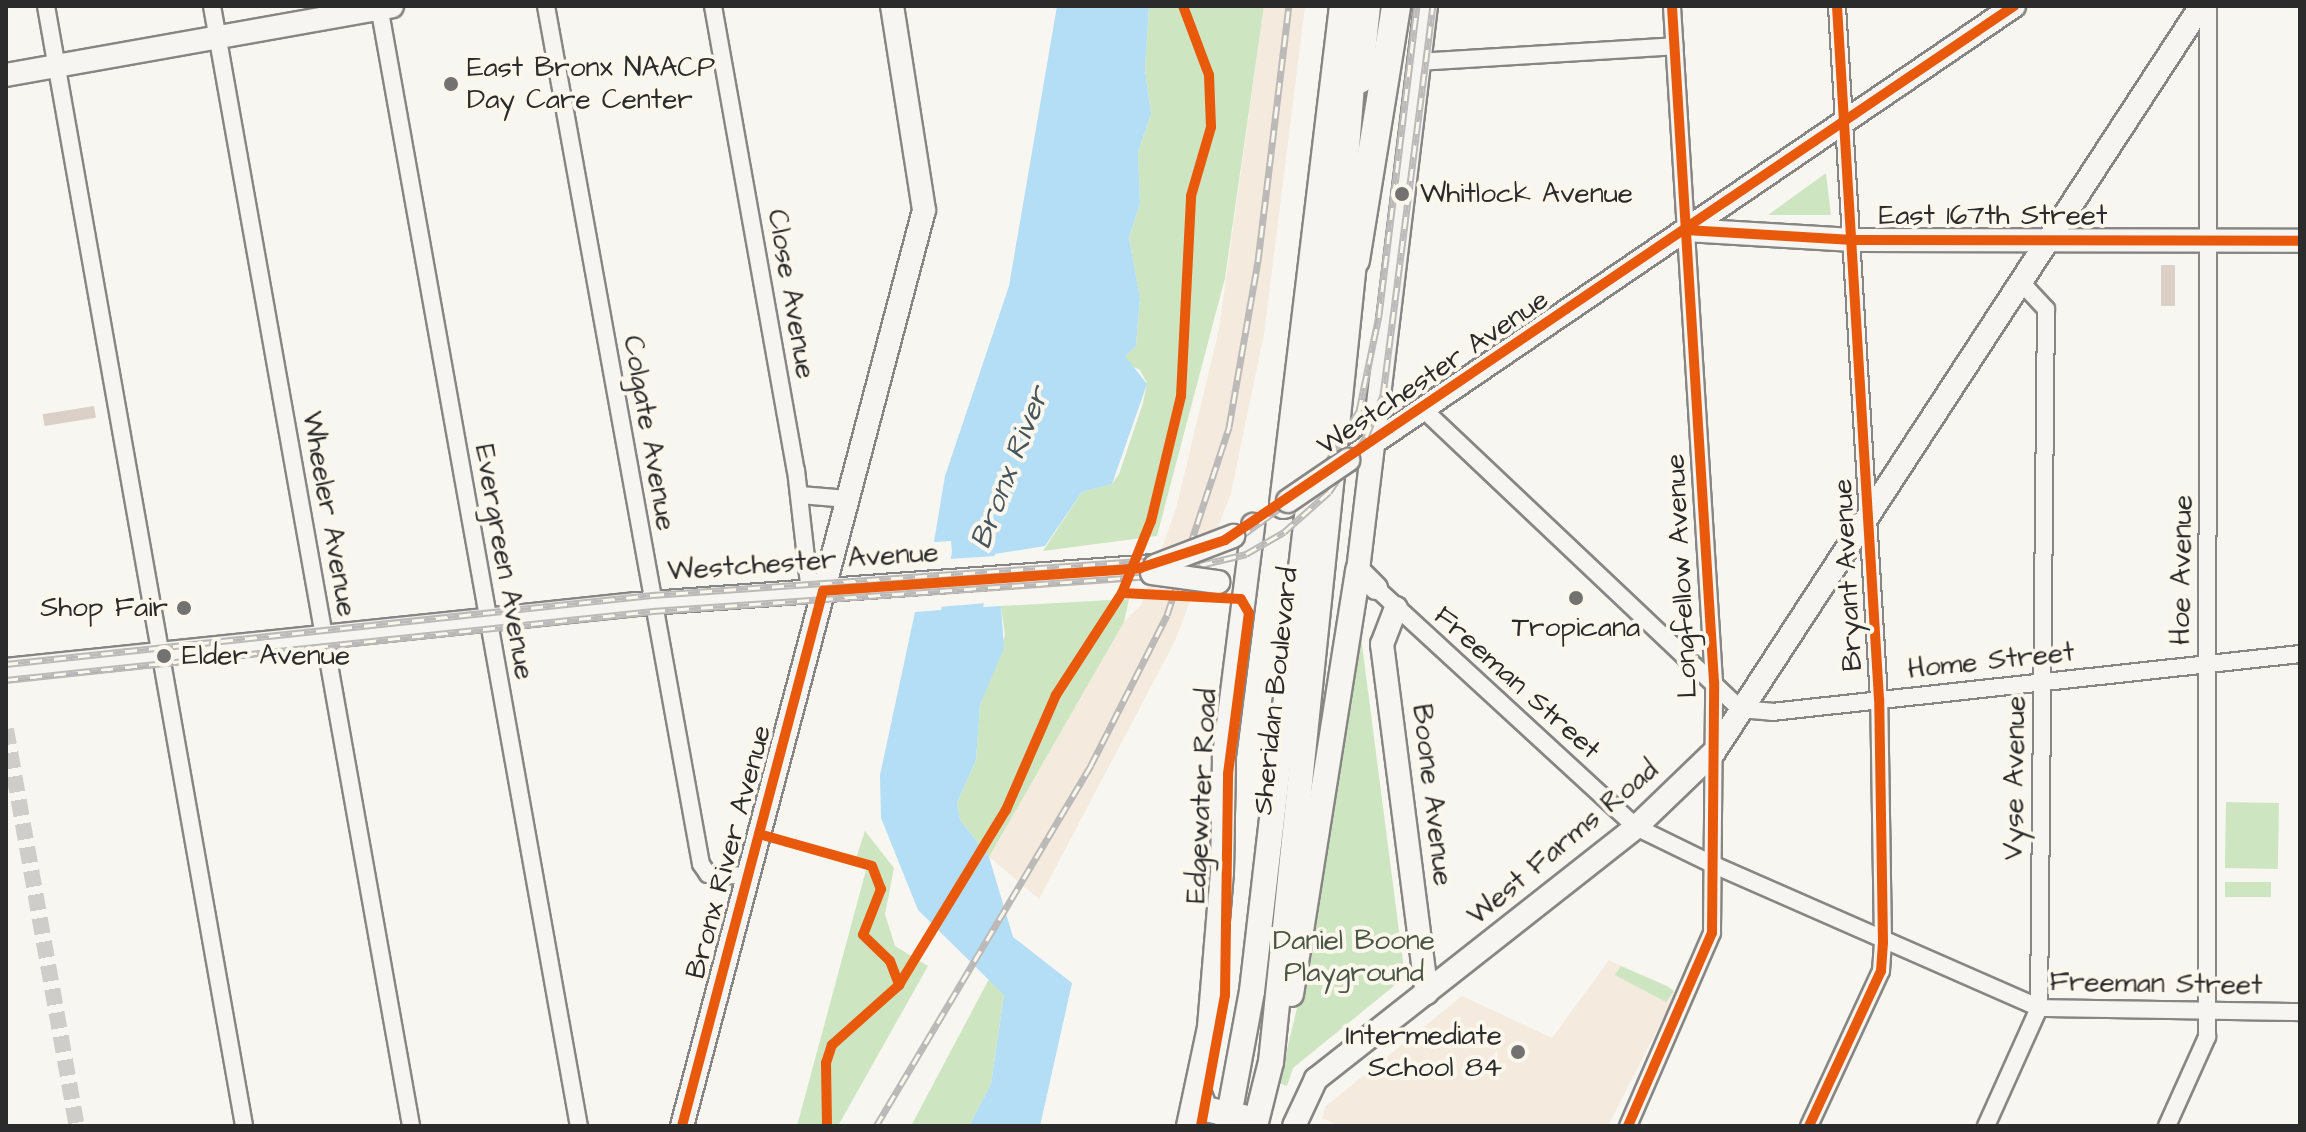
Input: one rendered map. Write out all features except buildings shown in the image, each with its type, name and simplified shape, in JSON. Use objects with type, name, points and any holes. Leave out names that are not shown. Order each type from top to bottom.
[{"type":"highway","points":[[1286,503],[1287,448],[1332,75],[1344,6]]},
{"type":"highway","points":[[1346,255],[1355,6]]},
{"type":"highway","points":[[1346,255],[1396,6]]},
{"type":"main road","name":"Bronx River Avenue","points":[[682,1126],[748,876],[817,591],[848,499],[925,202],[892,6]]},
{"type":"main road","points":[[1346,255],[1368,6]]},
{"type":"main road","points":[[1346,255],[1383,6]]},
{"type":"main road","points":[[1271,1062],[1301,937],[1358,570],[1426,6]]},
{"type":"main road","name":"West Farms Road","points":[[1294,1126],[1316,1079],[1636,827],[1714,752],[2024,285],[2201,6]]},
{"type":"main road","points":[[6,75],[384,7]]},
{"type":"main road","name":"Westchester Avenue","points":[[6,670],[652,603],[1146,569],[1243,531],[1286,503],[2007,8]]},
{"type":"main road","name":"East 167th Street","points":[[1686,230],[1853,240],[2300,241]]},
{"type":"main road","name":"Sheridan Boulevard","points":[[1256,1123],[1271,1062],[1346,255]]},
{"type":"main road","name":"Sheridan Boulevard","points":[[1228,1120],[1252,991],[1346,255]]},
{"type":"main road","name":"Edgewater Road","points":[[1188,1126],[1198,1091],[1219,917],[1223,769],[1243,583],[1243,531]]},
{"type":"main road","points":[[1146,569],[1218,582],[1243,583]]},
{"type":"main road","points":[[1358,570],[1376,588]]},
{"type":"main road","name":"Boone Avenue","points":[[1396,608],[1382,644],[1427,993]]},
{"type":"main road","points":[[1198,1091],[1205,1109],[1228,1120],[1256,1123]]},
{"type":"street","points":[[46,6],[244,1126]]},
{"type":"street","name":"Wheeler Avenue","points":[[212,6],[411,1126]]},
{"type":"street","name":"Colgate Avenue","points":[[546,6],[701,864],[708,874],[748,876]]},
{"type":"street","name":"Close Avenue","points":[[713,6],[817,591]]},
{"type":"street","name":"Longfellow Avenue","points":[[1628,1126],[1711,942],[1714,682],[1672,6]]},
{"type":"street","name":"Bryant Avenue","points":[[1809,1126],[1881,971],[1883,942],[1879,699],[1837,6]]},
{"type":"street","name":"Hoe Avenue","points":[[2167,1126],[2207,1037],[2212,240],[2208,6]]},
{"type":"street","name":"Evergreen Avenue","points":[[384,7],[488,619],[579,1126]]},
{"type":"street","points":[[1417,62],[1675,46]]},
{"type":"street","name":"Vyse Avenue","points":[[1986,1126],[2039,1008],[2046,309],[2024,285]]},
{"type":"street","points":[[1423,409],[1740,709]]},
{"type":"street","points":[[800,495],[848,499]]},
{"type":"street","name":"Freeman Street","points":[[1376,588],[1636,827],[1714,865],[1883,942],[2039,1008],[2300,1012]]},
{"type":"street","name":"Home Street","points":[[1740,709],[1772,712],[2300,654]]},
{"type":"shaded area","points":[[1264,6],[1305,6],[1264,334],[1231,493],[1175,641],[1039,899],[989,857],[1124,622],[1141,605],[1176,509],[1219,329]]},
{"type":"shaded area","name":"Intermediate School 84","points":[[1609,960],[1676,993],[1608,1126],[1339,1126],[1322,1118],[1326,1106],[1462,996],[1552,1038]]},
{"type":"green space","points":[[1149,6],[1264,6],[1225,278],[1157,536],[1043,551],[1082,492],[1112,484],[1119,474],[1147,383],[1140,370],[1125,363],[1125,355],[1136,346],[1140,300],[1129,238],[1140,203],[1138,152],[1151,114],[1145,69]]},
{"type":"green space","points":[[1826,173],[1831,215],[1768,215]]},
{"type":"green space","points":[[1129,599],[1124,622],[989,857],[960,820],[957,803],[976,760],[980,705],[1005,635],[1001,606]]},
{"type":"green space","name":"Daniel Boone Playground","points":[[1361,637],[1405,977],[1293,1068],[1287,1086],[1279,1083],[1303,983]]},
{"type":"green space","points":[[2226,802],[2279,803],[2278,869],[2225,868]]},
{"type":"green space","points":[[865,831],[894,868],[885,914],[895,946],[928,966],[838,1126],[797,1126],[866,870],[854,864]]},
{"type":"green space","points":[[2225,882],[2271,882],[2271,897],[2225,897]]},
{"type":"green space","points":[[1621,966],[1674,991],[1666,1002],[1615,975]]},
{"type":"green space","points":[[989,979],[1004,995],[991,1084],[969,1126],[911,1126]]},
{"type":"water","name":"Bronx River","points":[[1057,6],[1149,6],[1145,69],[1151,114],[1138,152],[1140,203],[1129,238],[1140,299],[1136,346],[1125,356],[1147,384],[1112,484],[1082,492],[1045,546],[995,554],[983,607],[1001,606],[1004,648],[980,705],[976,760],[957,803],[960,820],[989,857],[1013,937],[1072,983],[1040,1126],[969,1126],[991,1084],[1004,995],[918,910],[881,818],[880,775],[915,612],[941,610],[952,552],[951,541],[934,542],[945,476],[1009,286]]},
{"type":"pier","points":[[997,556],[987,603],[939,607],[948,559]]},
{"type":"tunnel","points":[[6,729],[77,1126]]},
{"type":"railway","points":[[876,1126],[1091,765],[1167,615],[1229,427],[1258,261],[1289,6]]},
{"type":"railway","points":[[6,664],[652,595],[1154,560],[1240,537],[1315,482],[1359,411],[1379,315],[1417,6]]},
{"type":"railway","points":[[6,680],[653,611],[1154,576],[1246,554],[1284,532],[1329,492],[1366,437],[1383,395],[1433,6]]},
{"type":"cycle path","points":[[827,1126],[826,1063],[832,1045],[899,985],[1006,810],[1056,695],[1122,593],[1151,521],[1181,396],[1191,196],[1211,127],[1209,75],[1183,6]]},
{"type":"cycle path","points":[[1628,1126],[1712,933],[1714,682],[1672,6]]},
{"type":"cycle path","points":[[1809,1126],[1881,971],[1883,942],[1879,699],[1837,6]]},
{"type":"cycle path","points":[[682,1126],[823,591],[1140,568],[1225,540],[2014,6]]},
{"type":"cycle path","points":[[1686,230],[1853,240],[2300,241]]},
{"type":"cycle path","points":[[1122,593],[1241,599]]},
{"type":"cycle path","points":[[1201,1126],[1225,995],[1228,774],[1249,613],[1241,599]]},
{"type":"cycle path","points":[[759,834],[872,866],[881,889],[863,935],[890,961],[899,985]]},
{"type":"place","name":"East Bronx NAACP Day Care Center","points":[[451,84]]},
{"type":"place","name":"Whitlock Avenue","points":[[1402,194]]},
{"type":"place","name":"Tropicana","points":[[1576,598]]},
{"type":"place","name":"Shop Fair","points":[[184,608]]},
{"type":"place","name":"Elder Avenue","points":[[164,656]]},
{"type":"place","name":"Intermediate School 84","points":[[1518,1052]]}]
